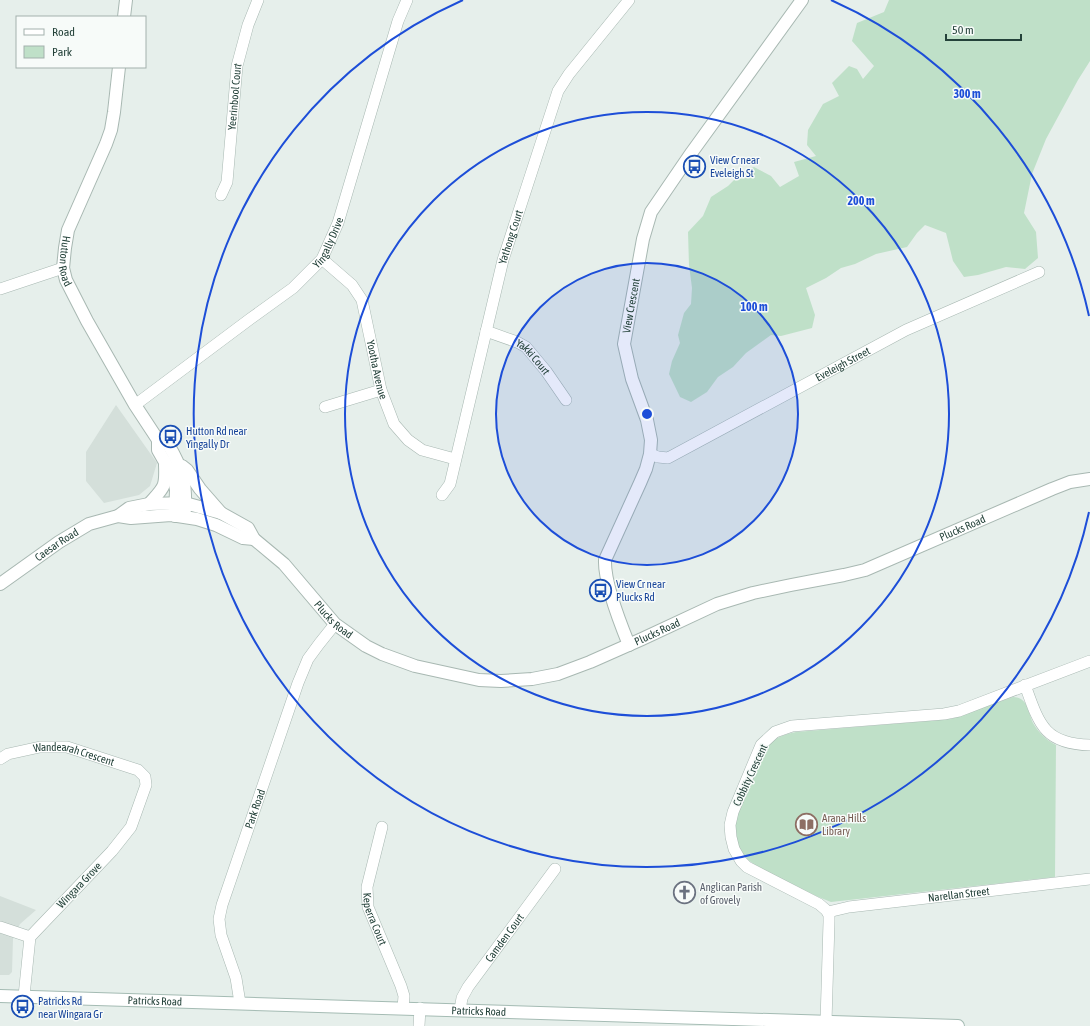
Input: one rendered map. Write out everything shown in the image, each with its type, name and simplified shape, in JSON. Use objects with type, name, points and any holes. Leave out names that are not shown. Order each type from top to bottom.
[{"type":"street","points":[[124,16],[126,0]]},
{"type":"street","name":"Yeerinbool Court","points":[[221,195],[227,182],[238,66],[248,25],[258,0]]},
{"type":"street","name":"Yingally Drive","points":[[135,405],[293,288],[322,259],[338,223],[398,21],[407,0]]},
{"type":"street","name":"Yathong Court","points":[[442,495],[450,484],[503,260],[558,91],[569,74],[629,0]]},
{"type":"street","name":"View Crescent","points":[[629,645],[604,568],[605,560],[643,476],[650,454],[650,440],[647,420],[632,379],[624,344],[643,239],[651,212],[692,152],[802,0]]},
{"type":"street","name":"Hutton Road","points":[[119,68],[111,130],[68,230],[64,268],[66,280],[87,321],[135,405],[158,440],[158,450],[174,478],[181,502]]},
{"type":"street","name":"Yootha Avenue","points":[[322,259],[352,285],[362,300],[381,390],[394,424],[408,440],[422,450],[455,459]]},
{"type":"street","points":[[0,289],[64,268]]},
{"type":"street","name":"Eveleigh Street","points":[[650,454],[668,458],[906,330],[1039,272]]},
{"type":"street","name":"Yakki Court","points":[[486,331],[517,342],[526,347],[546,371],[566,400]]},
{"type":"street","points":[[325,407],[381,390]]},
{"type":"street","name":"Hutton Road","points":[[158,440],[168,444],[183,472],[184,480],[180,516]]},
{"type":"street","points":[[149,504],[160,492],[166,481],[165,461]]},
{"type":"street","points":[[179,464],[187,470],[200,489],[213,502],[221,513]]},
{"type":"street","name":"Plucks Road","points":[[181,502],[221,513],[248,528],[254,539],[284,564],[335,624],[366,646],[398,660],[479,680],[494,681],[532,679],[558,674],[629,645],[717,604],[753,593],[844,576],[865,570],[1052,489],[1070,482],[1090,478]]},
{"type":"street","name":"Caesar Road","points":[[0,584],[59,542],[89,524],[118,516],[130,508],[149,504],[181,502]]},
{"type":"street","name":"Caesar Road","points":[[118,516],[131,518],[143,516],[180,516]]},
{"type":"street","name":"Plucks Road","points":[[180,516],[216,525],[242,538],[254,539]]},
{"type":"street","name":"Park Road","points":[[240,1003],[236,978],[221,935],[219,919],[222,905],[298,683],[308,659],[335,624]]},
{"type":"street","name":"Cobbity Crescent","points":[[828,912],[819,904],[747,867],[741,861],[734,849],[730,830],[733,812],[754,759],[765,740],[775,732],[792,726],[952,712],[1090,661]]},
{"type":"street","points":[[1025,685],[1038,720],[1053,737],[1067,743],[1090,745]]},
{"type":"street","name":"Wandearah Crescent","points":[[0,759],[8,754],[40,747],[67,747],[138,770],[145,777]]},
{"type":"street","name":"Wingara Grove","points":[[30,937],[112,850],[131,827],[146,785],[145,777]]},
{"type":"street","name":"Keperra Court","points":[[382,828],[367,887],[368,907],[402,986],[404,996],[403,1008]]},
{"type":"street","name":"Camden Court","points":[[460,1010],[464,994],[468,987],[555,869]]},
{"type":"street","name":"Narellan Street","points":[[828,912],[849,907],[1090,879]]},
{"type":"street","points":[[826,1022],[828,912]]},
{"type":"street","points":[[0,927],[30,937],[24,996]]},
{"type":"street","name":"Patricks Road","points":[[0,996],[420,1008],[762,1023],[826,1022],[958,1026]]},
{"type":"street","points":[[419,1026],[420,1008]]},
{"type":"shaded area","points":[[116,405],[157,463],[150,486],[139,495],[104,503],[86,481],[86,452]]},
{"type":"shaded area","points":[[0,896],[36,910],[20,924],[13,939],[12,972],[9,975],[0,975]]},
{"type":"green space","points":[[889,0],[1090,0],[1090,61],[1046,139],[1032,174],[1024,213],[1036,232],[1038,258],[1025,269],[1006,267],[978,275],[964,277],[953,261],[946,233],[925,225],[907,247],[876,254],[855,264],[841,268],[826,278],[806,288],[815,315],[812,328],[781,336],[771,335],[746,353],[733,367],[718,377],[707,392],[691,402],[680,397],[669,374],[672,361],[680,343],[678,335],[684,313],[691,304],[692,288],[689,265],[688,232],[703,216],[711,197],[728,186],[742,172],[754,167],[771,176],[780,187],[799,176],[794,162],[816,156],[807,145],[808,130],[823,104],[839,96],[832,83],[849,66],[857,69],[863,79],[874,66],[852,41],[857,23],[884,12]]},
{"type":"green space","points":[[1013,697],[1025,702],[1037,730],[1056,745],[1055,877],[831,902],[766,872],[747,859],[742,853],[735,833],[735,825],[738,814],[767,748],[777,739],[796,732],[951,719]]},
{"type":"place","name":"View Cr near Eveleigh St","points":[[695,166]]},
{"type":"place","name":"Hutton Rd near Yingally Dr","points":[[171,437]]},
{"type":"place","name":"View Cr near Plucks Rd","points":[[600,590]]},
{"type":"place","name":"Arana Hills Library","points":[[807,824]]},
{"type":"place","name":"Anglican Parish of Grovely","points":[[685,893]]},
{"type":"place","name":"Patricks Rd near Wingara Gr","points":[[22,1007]]}]
